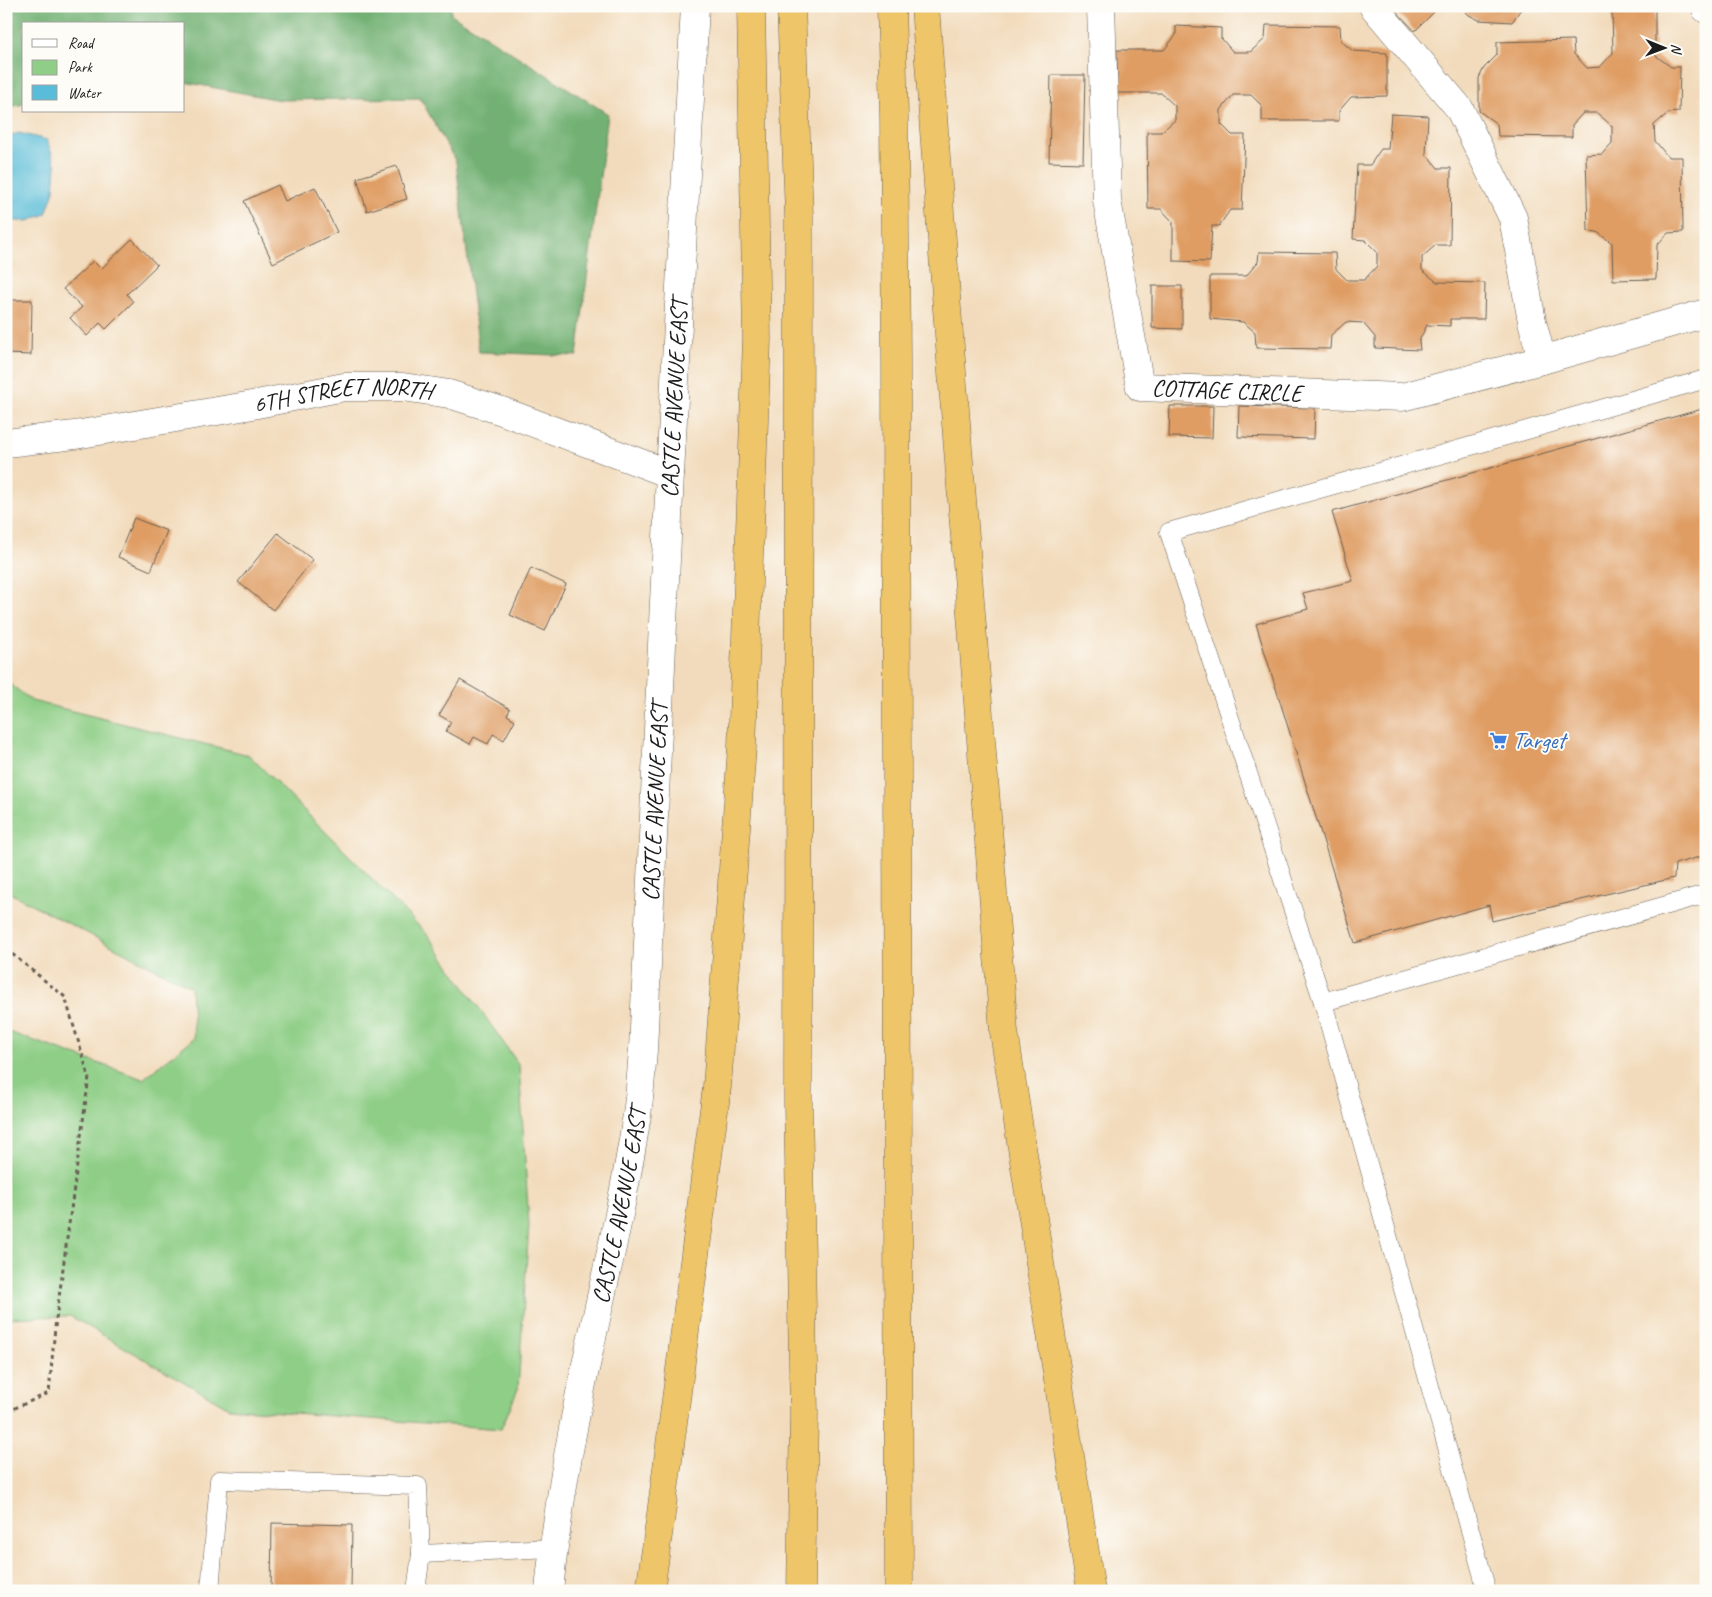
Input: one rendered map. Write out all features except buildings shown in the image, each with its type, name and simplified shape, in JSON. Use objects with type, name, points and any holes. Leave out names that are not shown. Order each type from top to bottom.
[{"type":"highway","points":[[650,1591],[717,1087],[742,747],[757,339],[751,6]]},
{"type":"highway","points":[[792,6],[799,224],[798,1106],[804,1414],[801,1591]]},
{"type":"highway","points":[[891,6],[896,347],[898,1591]]},
{"type":"highway","points":[[925,6],[1004,1032],[1091,1591]]},
{"type":"street","name":"CASTLE AVENUE EAST","points":[[549,1591],[553,1548],[566,1466],[624,1191],[637,1119],[643,1050],[670,474],[695,6]]},
{"type":"street","name":"COTTAGE CIRCLE","points":[[1101,6],[1108,200],[1140,387],[1402,396],[1542,360],[1706,313]]},
{"type":"street","points":[[1373,6],[1459,108],[1513,218],[1532,321],[1542,360]]},
{"type":"street","name":"6TH STREET NORTH","points":[[6,443],[75,435],[344,388],[403,387],[449,394],[502,411],[670,474]]},
{"type":"lane","points":[[1487,1591],[1323,1002],[1169,532],[1706,379]]},
{"type":"lane","points":[[1323,1002],[1706,894]]},
{"type":"lane","points":[[210,1591],[219,1480],[418,1486],[421,1554],[416,1591]]},
{"type":"lane","points":[[421,1554],[553,1548]]},
{"type":"path","points":[[6,949],[65,997],[90,1077],[55,1327],[49,1393],[6,1412]]},
{"type":"green space","points":[[6,6],[451,6],[451,14],[608,114],[577,356],[479,352],[456,162],[420,98],[280,100],[185,82],[185,22],[22,22],[22,104],[6,108]]},
{"type":"green space","points":[[6,681],[32,701],[249,755],[427,934],[519,1065],[529,1225],[518,1389],[501,1429],[229,1408],[70,1316],[6,1318],[6,1031],[143,1079],[194,1038],[191,987],[6,891]]},
{"type":"water","points":[[19,133],[47,140],[56,166],[54,191],[46,214],[28,221],[6,221],[6,137]]},
{"type":"place","name":"Target","points":[[1499,740]]}]
